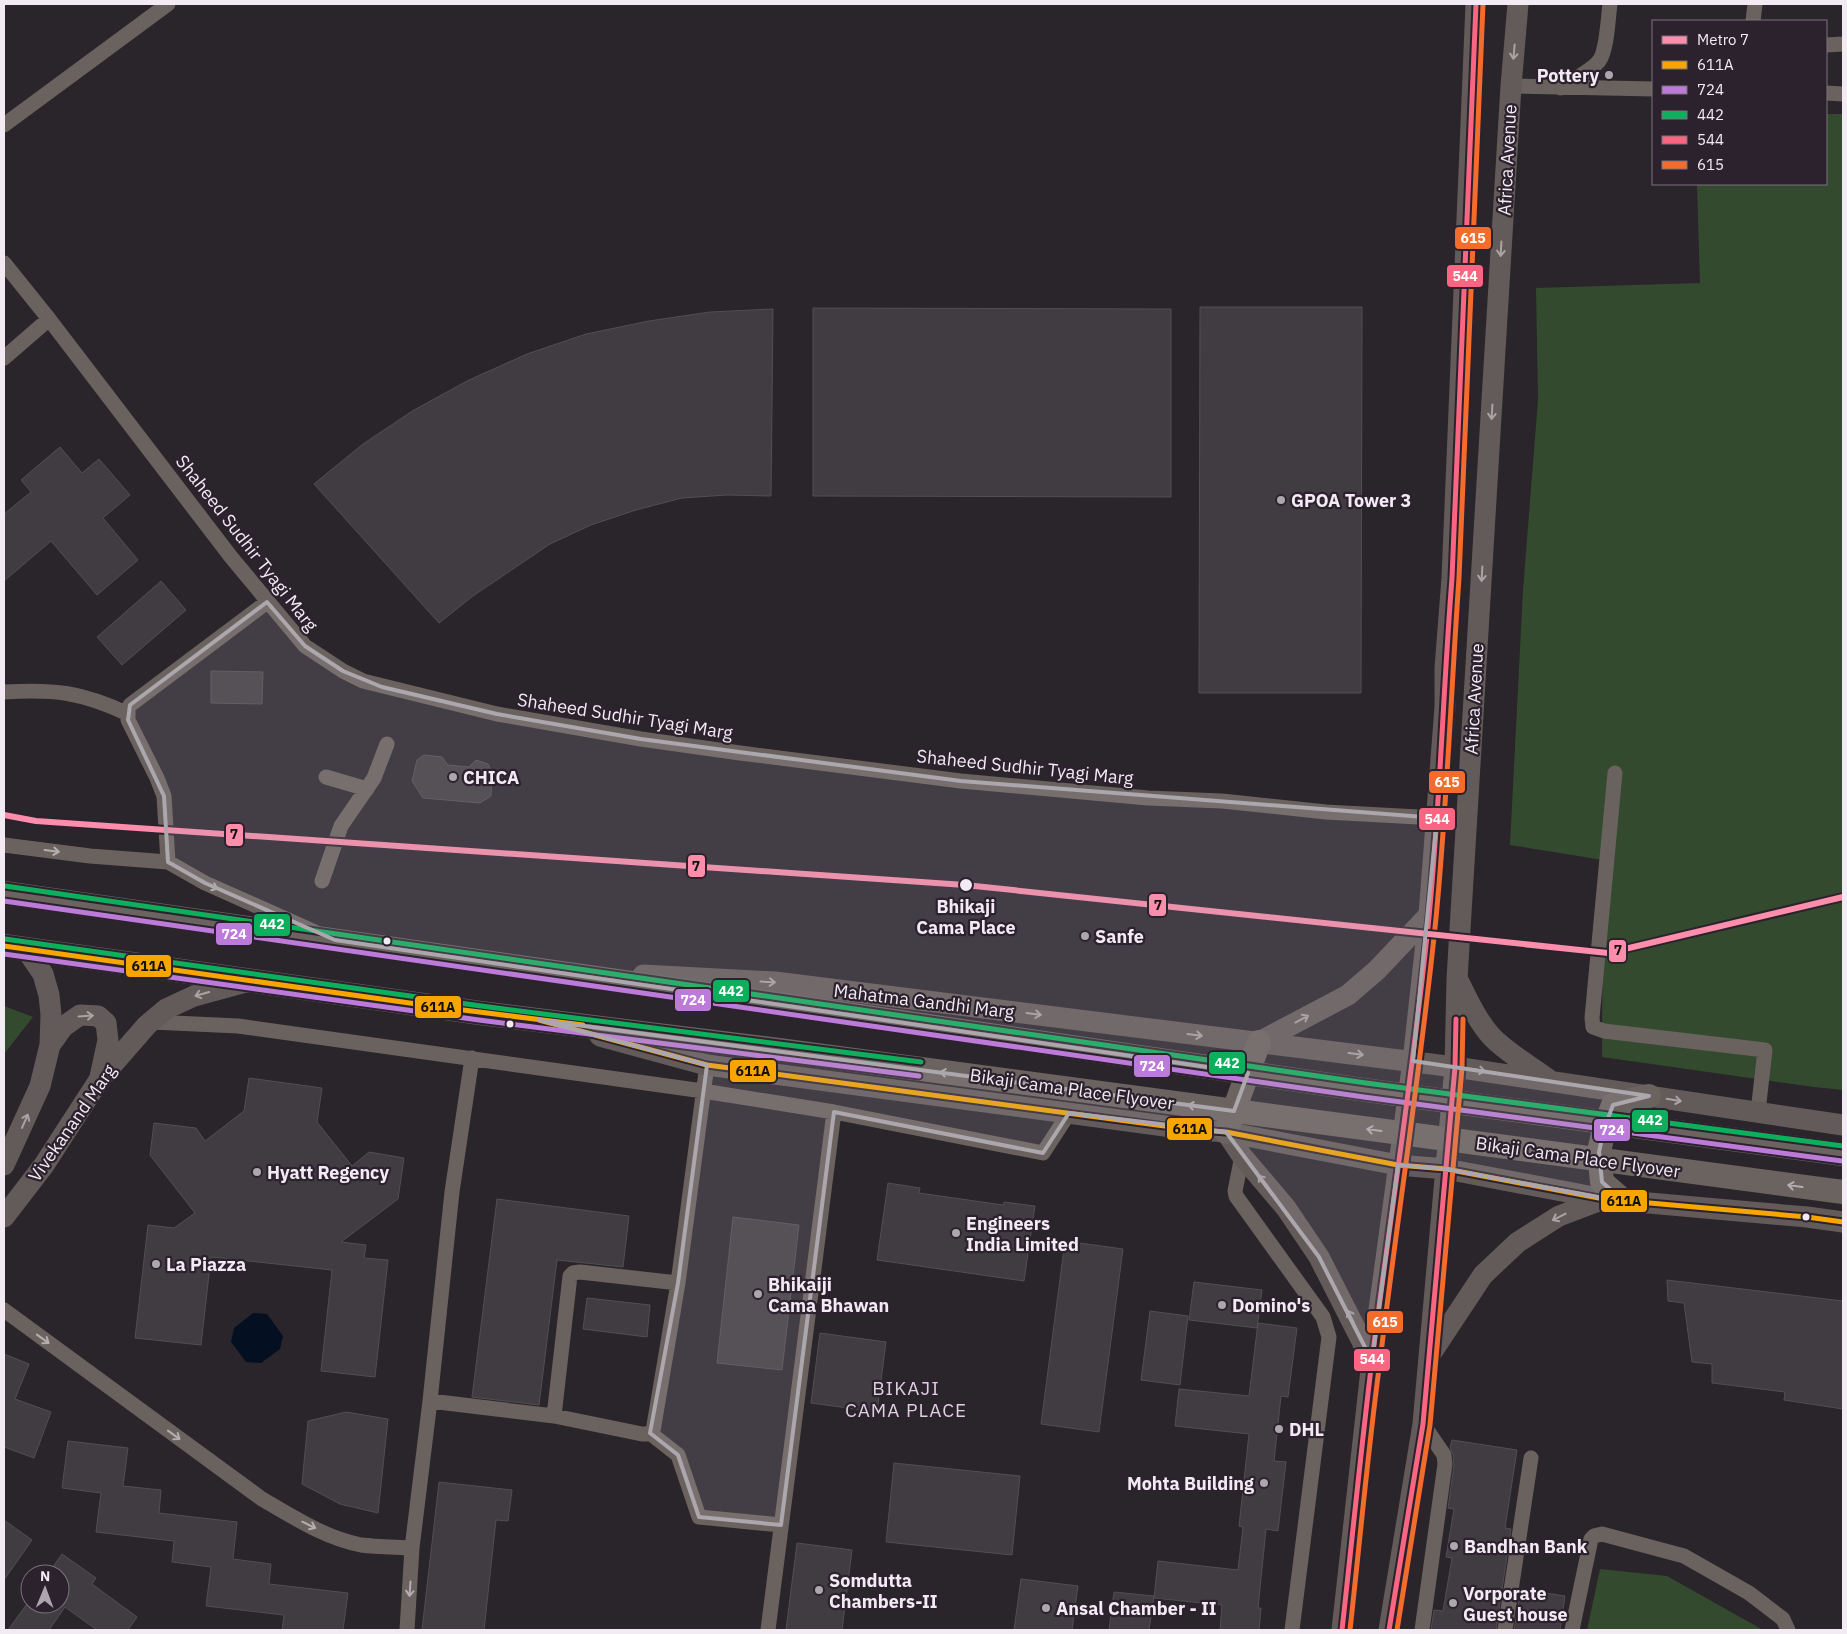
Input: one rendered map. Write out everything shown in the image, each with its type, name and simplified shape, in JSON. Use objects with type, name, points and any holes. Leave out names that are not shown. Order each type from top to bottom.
[{"type":"main road","name":"Africa Avenue","points":[[1398,1165],[1413,1061],[1438,818],[1445,707],[1445,668],[1452,578],[1476,4]]},
{"type":"main road","name":"Africa Avenue","points":[[1389,1630],[1423,1424],[1456,1067],[1457,979],[1511,86],[1518,4]]},
{"type":"main road","name":"Mahatma Gandhi Marg","points":[[4,893],[545,970],[775,982],[1413,1061],[1843,1124]]},
{"type":"main road","points":[[1226,1132],[1259,1042],[1348,994],[1377,970],[1429,915]]},
{"type":"main road","points":[[15,947],[539,1020],[707,1065],[1226,1132],[1398,1165],[1446,1169],[1614,1200],[1798,1216],[1843,1222]]},
{"type":"main road","points":[[4,1164],[40,1086],[50,1045],[51,1015],[49,995],[42,974],[15,947]]},
{"type":"main road","points":[[545,970],[1365,1090],[1843,1154]]},
{"type":"main road","points":[[1457,979],[1478,1019],[1492,1036],[1518,1058],[1551,1081]]},
{"type":"main road","name":"Vivekanand Marg","points":[[4,1217],[44,1165],[99,1080],[152,1022],[166,1010],[194,996],[249,981]]},
{"type":"main road","points":[[50,1045],[63,1027],[80,1015],[98,1016],[106,1023],[108,1040],[99,1080]]},
{"type":"main road","name":"Bikaji Cama Place Flyover","points":[[539,1020],[779,1050],[1843,1192]]},
{"type":"main road","points":[[1614,1200],[1602,1182],[1599,1152],[1612,1105],[1649,1096]]},
{"type":"main road","points":[[1226,1132],[1242,1156],[1286,1208],[1319,1256],[1372,1360]]},
{"type":"main road","points":[[1342,1630],[1372,1360],[1398,1165]]},
{"type":"main road","points":[[1430,1356],[1484,1275],[1518,1242],[1559,1216],[1614,1200]]},
{"type":"street","points":[[4,125],[168,4]]},
{"type":"street","points":[[1560,88],[1600,60],[1604,51],[1610,4]]},
{"type":"street","points":[[1753,20],[1755,4]]},
{"type":"street","points":[[1827,45],[1843,44]]},
{"type":"street","points":[[1511,86],[1652,89]]},
{"type":"street","points":[[1827,93],[1843,94]]},
{"type":"street","name":"Shaheed Sudhir Tyagi Marg","points":[[4,263],[50,318],[231,557],[305,646],[343,671],[382,687],[497,714],[650,741],[961,781],[1148,798],[1222,801],[1326,812],[1438,818]]},
{"type":"street","points":[[4,358],[50,318]]},
{"type":"street","points":[[168,862],[164,796],[130,724],[128,714],[130,705],[267,602]]},
{"type":"street","points":[[4,692],[70,693],[103,702],[128,714]]},
{"type":"street","points":[[322,880],[341,826],[378,770],[387,744]]},
{"type":"street","points":[[1615,773],[1592,1018],[1593,1026],[1604,1031],[1765,1050],[1758,1112]]},
{"type":"street","points":[[326,777],[367,789]]},
{"type":"street","points":[[4,845],[90,856],[168,862],[204,883],[335,940]]},
{"type":"street","points":[[152,1022],[238,1026],[703,1091],[834,1112],[1043,1153],[1069,1113]]},
{"type":"street","points":[[407,1630],[412,1548],[452,1192],[472,1058]]},
{"type":"street","points":[[430,1401],[554,1416],[642,1434],[650,1433],[654,1428],[678,1283],[707,1065]]},
{"type":"street","points":[[768,1630],[834,1112]]},
{"type":"street","points":[[1242,1156],[1235,1192],[1236,1196],[1323,1317],[1329,1337],[1292,1630]]},
{"type":"street","points":[[554,1416],[570,1276],[573,1273],[580,1272],[678,1283]]},
{"type":"street","points":[[4,1310],[262,1499],[328,1535],[361,1544],[412,1548]]},
{"type":"street","points":[[1422,1630],[1445,1464],[1444,1455],[1423,1424]]},
{"type":"street","points":[[650,1433],[678,1455],[699,1517],[781,1525]]},
{"type":"street","points":[[1506,1630],[1531,1458]]},
{"type":"street","points":[[1572,1630],[1591,1540],[1594,1536],[1602,1534],[1684,1556],[1749,1592],[1783,1619],[1788,1630]]},
{"type":"highlighted area","points":[[267,602],[305,646],[343,671],[382,687],[497,714],[641,739],[961,781],[1437,818],[1413,1061],[1649,1096],[1613,1105],[1604,1129],[1599,1152],[1602,1182],[1625,1202],[1446,1169],[1398,1165],[1372,1361],[1319,1257],[1226,1132],[1069,1113],[1043,1153],[834,1112],[781,1525],[699,1517],[678,1455],[650,1433],[678,1283],[707,1065],[539,1020],[1234,1111],[1248,1073],[335,940],[205,883],[168,862],[164,796],[128,720],[130,705]]},
{"type":"green space","points":[[1827,114],[1843,114],[1843,1090],[1602,1057],[1603,860],[1510,845],[1523,590],[1538,400],[1536,288],[1700,283],[1697,185],[1827,185]]},
{"type":"green space","points":[[4,1006],[33,1017],[4,1054]]},
{"type":"green space","points":[[1600,1569],[1667,1576],[1763,1630],[1587,1630]]},
{"type":"water","points":[[253,1313],[267,1314],[283,1336],[280,1349],[261,1363],[246,1362],[231,1342],[234,1328]]},
{"type":"building","name":"GPOA Tower 3","points":[[1200,307],[1362,307],[1361,693],[1199,693]]},
{"type":"building","points":[[813,308],[1171,309],[1171,497],[813,496]]},
{"type":"building","points":[[773,309],[771,496],[727,495],[682,498],[636,510],[591,525],[550,544],[473,596],[439,623],[314,484],[363,444],[414,410],[469,380],[527,354],[586,334],[649,321],[710,312]]},
{"type":"building","points":[[60,447],[82,473],[99,459],[130,495],[103,518],[138,560],[97,595],[51,541],[4,581],[4,514],[31,492],[21,480]]},
{"type":"building","points":[[161,581],[186,610],[122,665],[97,637]]},
{"type":"building","points":[[211,671],[263,672],[262,704],[211,703]]},
{"type":"building","name":"CHICA","points":[[424,755],[442,757],[448,765],[469,767],[476,760],[488,764],[492,773],[491,796],[480,803],[423,798],[412,781],[417,760]]},
{"type":"building","points":[[249,1078],[322,1088],[317,1122],[352,1166],[369,1152],[404,1158],[398,1199],[341,1242],[366,1245],[364,1258],[388,1260],[375,1377],[321,1371],[332,1270],[211,1257],[201,1345],[135,1338],[148,1225],[174,1228],[195,1213],[150,1155],[154,1123],[196,1128],[205,1141],[244,1111]]},
{"type":"building","name":"Engineers India Limited","points":[[888,1183],[920,1188],[919,1193],[1003,1205],[1004,1202],[1035,1206],[1024,1281],[877,1260]]},
{"type":"building","points":[[497,1199],[629,1216],[623,1267],[557,1260],[539,1405],[472,1397]]},
{"type":"building","name":"Bhikaiji Cama Bhawan","points":[[733,1217],[799,1225],[782,1370],[717,1363]]},
{"type":"building","points":[[1065,1241],[1123,1249],[1099,1432],[1041,1424]]},
{"type":"building","points":[[1667,1280],[1843,1301],[1843,1409],[1784,1400],[1785,1392],[1712,1383],[1712,1364],[1692,1362],[1684,1303],[1668,1301]]},
{"type":"building","points":[[1194,1282],[1262,1290],[1257,1328],[1189,1320]]},
{"type":"building","points":[[587,1298],[650,1305],[647,1337],[583,1329]]},
{"type":"building","points":[[1150,1311],[1188,1316],[1180,1385],[1141,1380]]},
{"type":"building","points":[[1258,1323],[1297,1328],[1288,1397],[1281,1396],[1274,1461],[1286,1462],[1278,1531],[1266,1529],[1258,1608],[1261,1608],[1259,1630],[1220,1630],[1222,1605],[1154,1598],[1158,1561],[1238,1570],[1243,1527],[1239,1526],[1249,1434],[1175,1426],[1179,1389],[1249,1396]]},
{"type":"building","points":[[820,1333],[886,1342],[877,1412],[811,1403]]},
{"type":"building","points":[[4,1354],[29,1364],[15,1399],[51,1412],[34,1458],[4,1447]]},
{"type":"building","points":[[346,1412],[388,1419],[378,1513],[340,1504],[302,1484],[308,1421]]},
{"type":"building","points":[[1452,1440],[1517,1450],[1505,1528],[1511,1529],[1496,1630],[1431,1630],[1434,1610],[1443,1611],[1452,1558],[1446,1557],[1454,1509],[1448,1508],[1454,1465],[1453,1454],[1450,1448]]},
{"type":"building","points":[[68,1441],[128,1448],[123,1486],[161,1490],[159,1513],[237,1522],[233,1559],[271,1564],[269,1584],[348,1593],[343,1630],[282,1630],[284,1615],[206,1606],[211,1567],[172,1562],[174,1541],[96,1532],[101,1493],[62,1488]]},
{"type":"building","points":[[894,1463],[1020,1476],[1012,1555],[886,1542]]},
{"type":"building","points":[[439,1482],[512,1490],[508,1521],[496,1520],[484,1630],[422,1630]]},
{"type":"building","points":[[4,1520],[32,1540],[4,1580]]},
{"type":"building","name":"Somdutta Chambers-II","points":[[797,1543],[852,1550],[842,1630],[786,1630]]},
{"type":"building","points":[[62,1554],[96,1578],[92,1584],[137,1617],[128,1630],[97,1630],[70,1611],[70,1564],[55,1564]]},
{"type":"building","name":"Ansal Chamber - II","points":[[1021,1579],[1078,1586],[1072,1630],[1014,1630]]},
{"type":"building","points":[[1521,1589],[1565,1596],[1560,1630],[1514,1630]]},
{"type":"building","points":[[1114,1592],[1154,1596],[1149,1630],[1109,1630]]},
{"type":"building","points":[[20,1614],[60,1614],[49,1630],[8,1630]]},
{"type":"metro line","name":"7","points":[[4,815],[36,821],[965,885],[1608,953],[1843,897]]},
{"type":"transit line","name":"544","points":[[1342,1630],[1372,1360],[1416,1028],[1433,875],[1452,578],[1476,4]]},
{"type":"transit line","name":"615","points":[[1350,1630],[1372,1428],[1423,1029],[1440,876],[1459,578],[1483,4]]},
{"type":"transit line","name":"442","points":[[5,886],[1366,1083],[1843,1146]]},
{"type":"transit line","name":"724","points":[[4,901],[1364,1097],[1842,1161]]},
{"type":"transit line","name":"442","points":[[5,939],[481,1006],[921,1062]]},
{"type":"transit line","name":"611A","points":[[4,946],[431,1006],[583,1025]]},
{"type":"transit line","name":"724","points":[[4,954],[479,1020],[919,1076]]},
{"type":"transit line","name":"544","points":[[1389,1630],[1423,1424],[1455,1067],[1456,1019]]},
{"type":"transit line","name":"615","points":[[1397,1630],[1430,1425],[1462,1068],[1463,1019]]},
{"type":"transit line","name":"611A","points":[[539,1020],[707,1065],[1187,1129],[1226,1132],[1398,1165],[1446,1169],[1604,1199],[1807,1217],[1843,1222]]},
{"type":"place","name":"Pottery","points":[[1609,75]]},
{"type":"place","name":"GPOA Tower 3","points":[[1281,500]]},
{"type":"place","name":"CHICA","points":[[453,777]]},
{"type":"place","name":"Bhikaji Cama Place","points":[[966,885]]},
{"type":"place","name":"Sanfe","points":[[1085,936]]},
{"type":"place","name":"Hyatt Regency","points":[[257,1172]]},
{"type":"place","name":"Engineers India Limited","points":[[956,1233]]},
{"type":"place","name":"La Piazza","points":[[156,1264]]},
{"type":"place","name":"Bhikaiji Cama Bhawan","points":[[758,1294]]},
{"type":"place","name":"Domino's","points":[[1222,1305]]},
{"type":"place","name":"DHL","points":[[1279,1429]]},
{"type":"place","name":"Mohta Building","points":[[1264,1483]]},
{"type":"place","name":"Bandhan Bank","points":[[1454,1546]]},
{"type":"place","name":"Somdutta Chambers-II","points":[[819,1590]]},
{"type":"place","name":"Vorporate Guest house","points":[[1453,1603]]},
{"type":"place","name":"Ansal Chamber - II","points":[[1046,1608]]},
{"type":"district","name":"BIKAJI CAMA PLACE","points":[[906,1399]]}]
